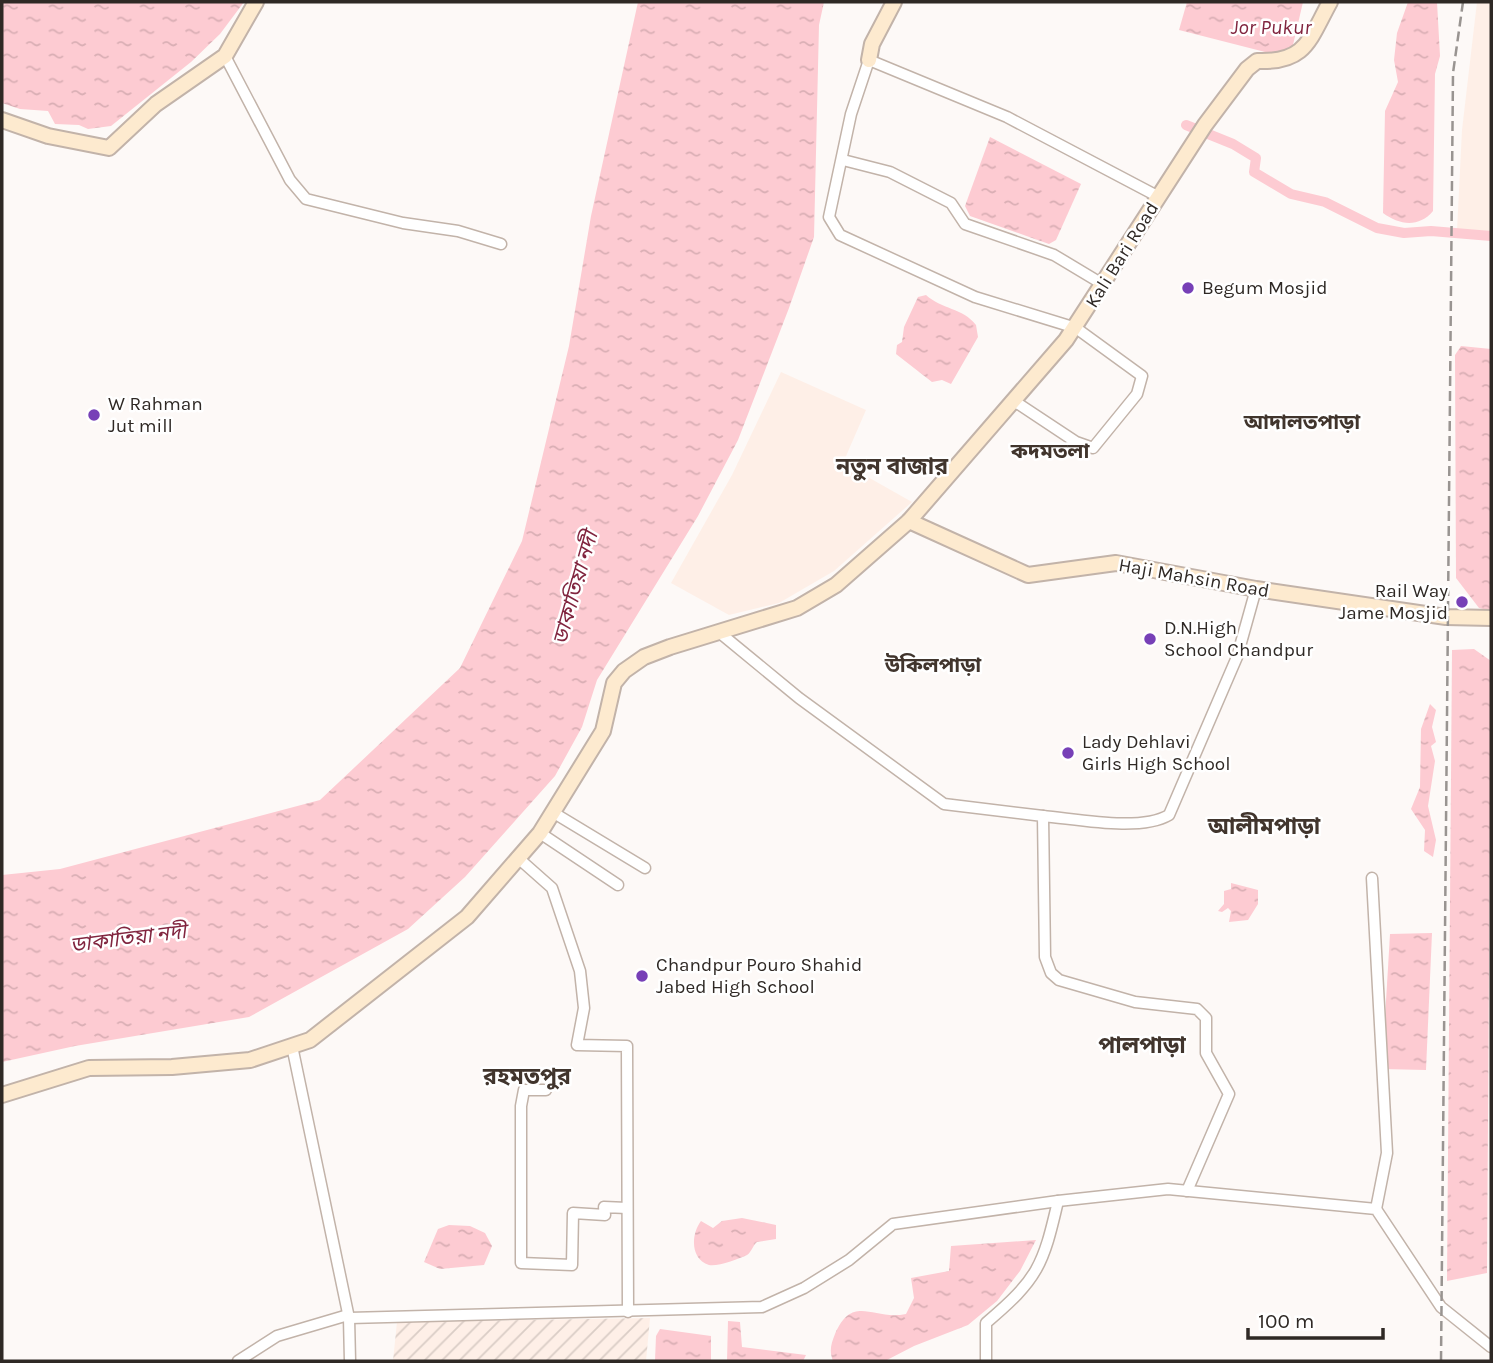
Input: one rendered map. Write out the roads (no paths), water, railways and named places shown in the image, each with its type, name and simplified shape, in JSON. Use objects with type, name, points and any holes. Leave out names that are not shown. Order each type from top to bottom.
[{"type":"main road","points":[[2,121],[48,136],[109,148],[156,104],[225,56],[256,2]]},
{"type":"main road","points":[[869,60],[872,44],[894,2]]},
{"type":"main road","name":"Kali Bari Road","points":[[2,1096],[89,1068],[172,1067],[250,1060],[310,1040],[467,918],[554,813],[603,731],[614,683],[624,671],[644,657],[670,647],[797,608],[815,599],[836,585],[909,521],[1076,328],[1205,125],[1247,69],[1257,61],[1283,62],[1302,51],[1331,2]]},
{"type":"main road","name":"Haji Mahsin Road","points":[[909,521],[1028,575],[1116,563],[1256,589],[1446,617],[1491,618]]},
{"type":"street","points":[[225,56],[289,180],[306,199],[403,223],[458,231],[501,244]]},
{"type":"street","points":[[1014,401],[1084,447],[1093,448],[1099,444],[1137,394],[1142,376],[1076,328],[975,297],[840,235],[829,217],[844,160],[851,114],[869,60],[1007,117],[1159,197]]},
{"type":"street","points":[[844,160],[890,172],[951,203],[965,224],[1054,255],[1104,285]]},
{"type":"street","points":[[720,633],[799,698],[944,804],[1043,816],[1135,823],[1157,822],[1169,815],[1237,657],[1256,589]]},
{"type":"street","points":[[554,813],[645,868]]},
{"type":"street","points":[[1043,816],[1045,957],[1051,973],[1059,980],[1122,999],[1197,1009],[1206,1018],[1206,1053],[1227,1088],[1228,1100],[1187,1191]]},
{"type":"street","points":[[540,832],[618,885]]},
{"type":"street","points":[[517,857],[552,888],[580,971],[584,1008],[577,1045],[627,1046],[628,1312]]},
{"type":"street","points":[[1372,878],[1387,1153],[1377,1209],[1441,1307],[1491,1347]]},
{"type":"street","points":[[292,1046],[349,1316],[350,1361]]},
{"type":"street","points":[[546,1090],[524,1090],[521,1106],[521,1263],[572,1265],[573,1213],[604,1215],[604,1207],[627,1208]]},
{"type":"street","points":[[238,1361],[276,1336],[349,1316],[762,1307],[804,1288],[849,1260],[893,1224],[1058,1201],[1168,1189],[1377,1209]]},
{"type":"street","points":[[986,1361],[986,1323],[1028,1284],[1044,1257],[1058,1201]]},
{"type":"water","points":[[2,2],[244,2],[220,34],[191,62],[111,126],[88,129],[79,125],[55,124],[48,111],[20,109],[2,103]]},
{"type":"water","name":"ডাকাতিয়া নদী","points":[[638,2],[824,2],[819,25],[814,237],[738,440],[698,516],[597,680],[582,727],[555,776],[465,877],[408,929],[249,1017],[75,1046],[2,1062],[2,875],[60,869],[320,800],[460,668],[522,541],[569,346],[591,216]]},
{"type":"water","name":"Jor Pukur","points":[[1187,2],[1303,2],[1293,45],[1277,55],[1179,30]]},
{"type":"water","points":[[1408,2],[1437,2],[1440,56],[1435,74],[1433,211],[1422,220],[1409,223],[1383,213],[1385,111],[1398,82],[1394,60],[1397,33]]},
{"type":"water","points":[[990,137],[1081,184],[1056,240],[1049,244],[970,216],[965,206]]},
{"type":"water","points":[[926,295],[965,315],[976,325],[978,337],[951,384],[942,380],[932,382],[896,354],[897,345],[902,342],[904,327],[918,297]]},
{"type":"water","points":[[1461,346],[1491,349],[1491,611],[1479,608],[1456,578],[1455,355]]},
{"type":"water","points":[[1474,649],[1491,661],[1487,1273],[1447,1281],[1452,650]]},
{"type":"water","points":[[1430,704],[1436,710],[1432,727],[1436,742],[1431,746],[1435,761],[1428,806],[1436,840],[1433,857],[1424,851],[1425,830],[1411,809],[1420,787],[1421,729]]},
{"type":"water","points":[[1231,883],[1258,890],[1258,904],[1248,920],[1229,922],[1231,911],[1228,908],[1222,912],[1218,911],[1224,904],[1224,891],[1231,889]]},
{"type":"water","points":[[1432,933],[1426,1070],[1382,1069],[1390,934]]},
{"type":"water","points":[[742,1218],[776,1225],[776,1239],[757,1242],[750,1253],[728,1262],[709,1265],[698,1257],[694,1239],[701,1221],[713,1228],[722,1221]]},
{"type":"water","points":[[449,1225],[470,1226],[485,1233],[492,1246],[484,1265],[440,1269],[424,1262],[438,1229]]},
{"type":"water","points":[[1036,1240],[1020,1271],[997,1301],[968,1325],[914,1346],[885,1361],[833,1361],[831,1351],[834,1338],[849,1315],[865,1311],[906,1314],[914,1298],[911,1278],[949,1271],[951,1246]]},
{"type":"water","points":[[728,1321],[740,1322],[742,1347],[806,1355],[803,1361],[727,1361]]},
{"type":"water","points":[[660,1329],[711,1336],[711,1361],[655,1361],[656,1336]]},
{"type":"waterway","points":[[1186,125],[1233,144],[1256,158],[1254,172],[1291,194],[1325,202],[1377,228],[1404,233],[1431,231],[1491,236]]},
{"type":"railway","points":[[1441,1361],[1453,73],[1463,2]]},
{"type":"place","name":"Begum Mosjid","points":[[1188,288]]},
{"type":"place","name":"W Rahman Jut mill","points":[[94,415]]},
{"type":"place","name":"Rail Way Jame Mosjid","points":[[1462,602]]},
{"type":"place","name":"D.N.High School Chandpur","points":[[1150,639]]},
{"type":"place","name":"Lady Dehlavi Girls High School","points":[[1068,753]]},
{"type":"place","name":"Chandpur Pouro Shahid Jabed High School","points":[[642,976]]},
{"type":"district","name":"আদালতপাড়া","points":[[1302,422]]},
{"type":"district","name":"কদমতলা","points":[[1050,451]]},
{"type":"district","name":"নতুন বাজার","points":[[892,466]]},
{"type":"district","name":"উকিলপাড়া","points":[[933,665]]},
{"type":"district","name":"আলীমপাড়া","points":[[1264,826]]},
{"type":"district","name":"পালপাড়া","points":[[1142,1045]]},
{"type":"district","name":"রহমতপুর","points":[[527,1076]]}]
